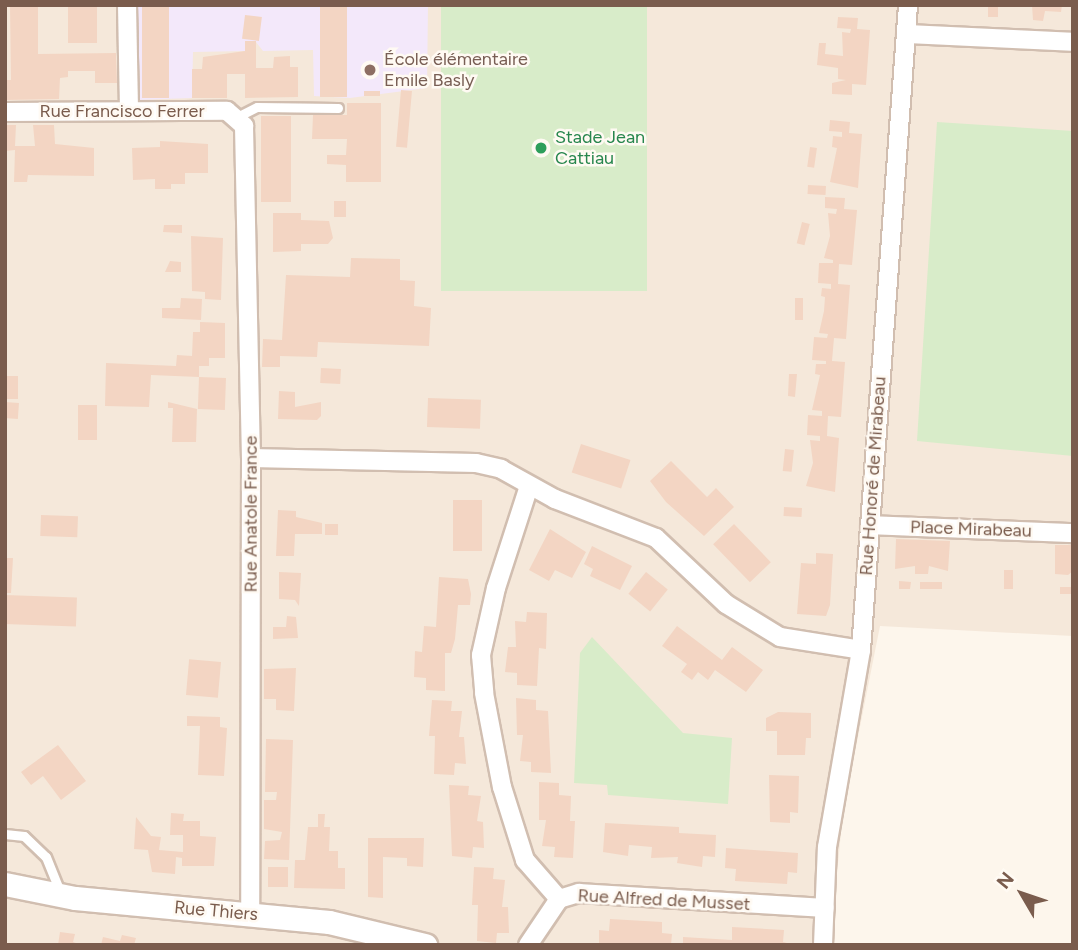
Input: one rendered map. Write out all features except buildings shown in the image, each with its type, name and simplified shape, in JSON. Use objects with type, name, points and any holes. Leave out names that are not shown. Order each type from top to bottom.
[{"type":"street","points":[[127,5],[129,111]]},
{"type":"street","name":"Rue Honoré de Mirabeau","points":[[823,945],[827,847],[861,650],[908,5]]},
{"type":"street","points":[[906,34],[1073,42]]},
{"type":"street","name":"Rue Francisco Ferrer","points":[[5,112],[227,111],[237,117]]},
{"type":"street","name":"Rue Anatole France","points":[[237,117],[248,144],[251,458],[250,913]]},
{"type":"street","points":[[251,458],[476,463],[501,469],[529,486],[656,538],[726,604],[780,637],[861,650]]},
{"type":"street","points":[[529,486],[481,654],[484,693],[502,787],[525,860],[559,899]]},
{"type":"street","name":"Place Mirabeau","points":[[870,525],[1073,533]]},
{"type":"street","name":"Rue Thiers","points":[[5,884],[62,895],[329,922],[425,945]]},
{"type":"street","name":"Rue Alfred de Musset","points":[[528,945],[559,899],[579,893],[825,908]]},
{"type":"lane","points":[[237,117],[257,107],[338,108]]},
{"type":"lane","points":[[5,834],[24,836],[46,857],[62,895]]},
{"type":"shaded area","points":[[5,5],[1073,5],[1073,636],[880,626],[843,812],[830,945],[5,945]]},
{"type":"shaded area","name":"École élémentaire Emile Basly","points":[[137,5],[428,5],[427,88],[350,98],[314,96],[313,50],[263,51],[256,42],[245,41],[245,51],[193,52],[192,98],[137,100]]},
{"type":"green space","name":"Stade Jean Cattiau","points":[[441,5],[647,5],[647,291],[441,291]]},
{"type":"green space","points":[[937,122],[1073,131],[1073,456],[917,441]]},
{"type":"green space","points":[[592,637],[683,733],[732,738],[728,804],[608,795],[607,785],[574,783],[580,653]]},
{"type":"place","name":"École élémentaire Emile Basly","points":[[370,70]]},
{"type":"place","name":"Stade Jean Cattiau","points":[[541,148]]}]
